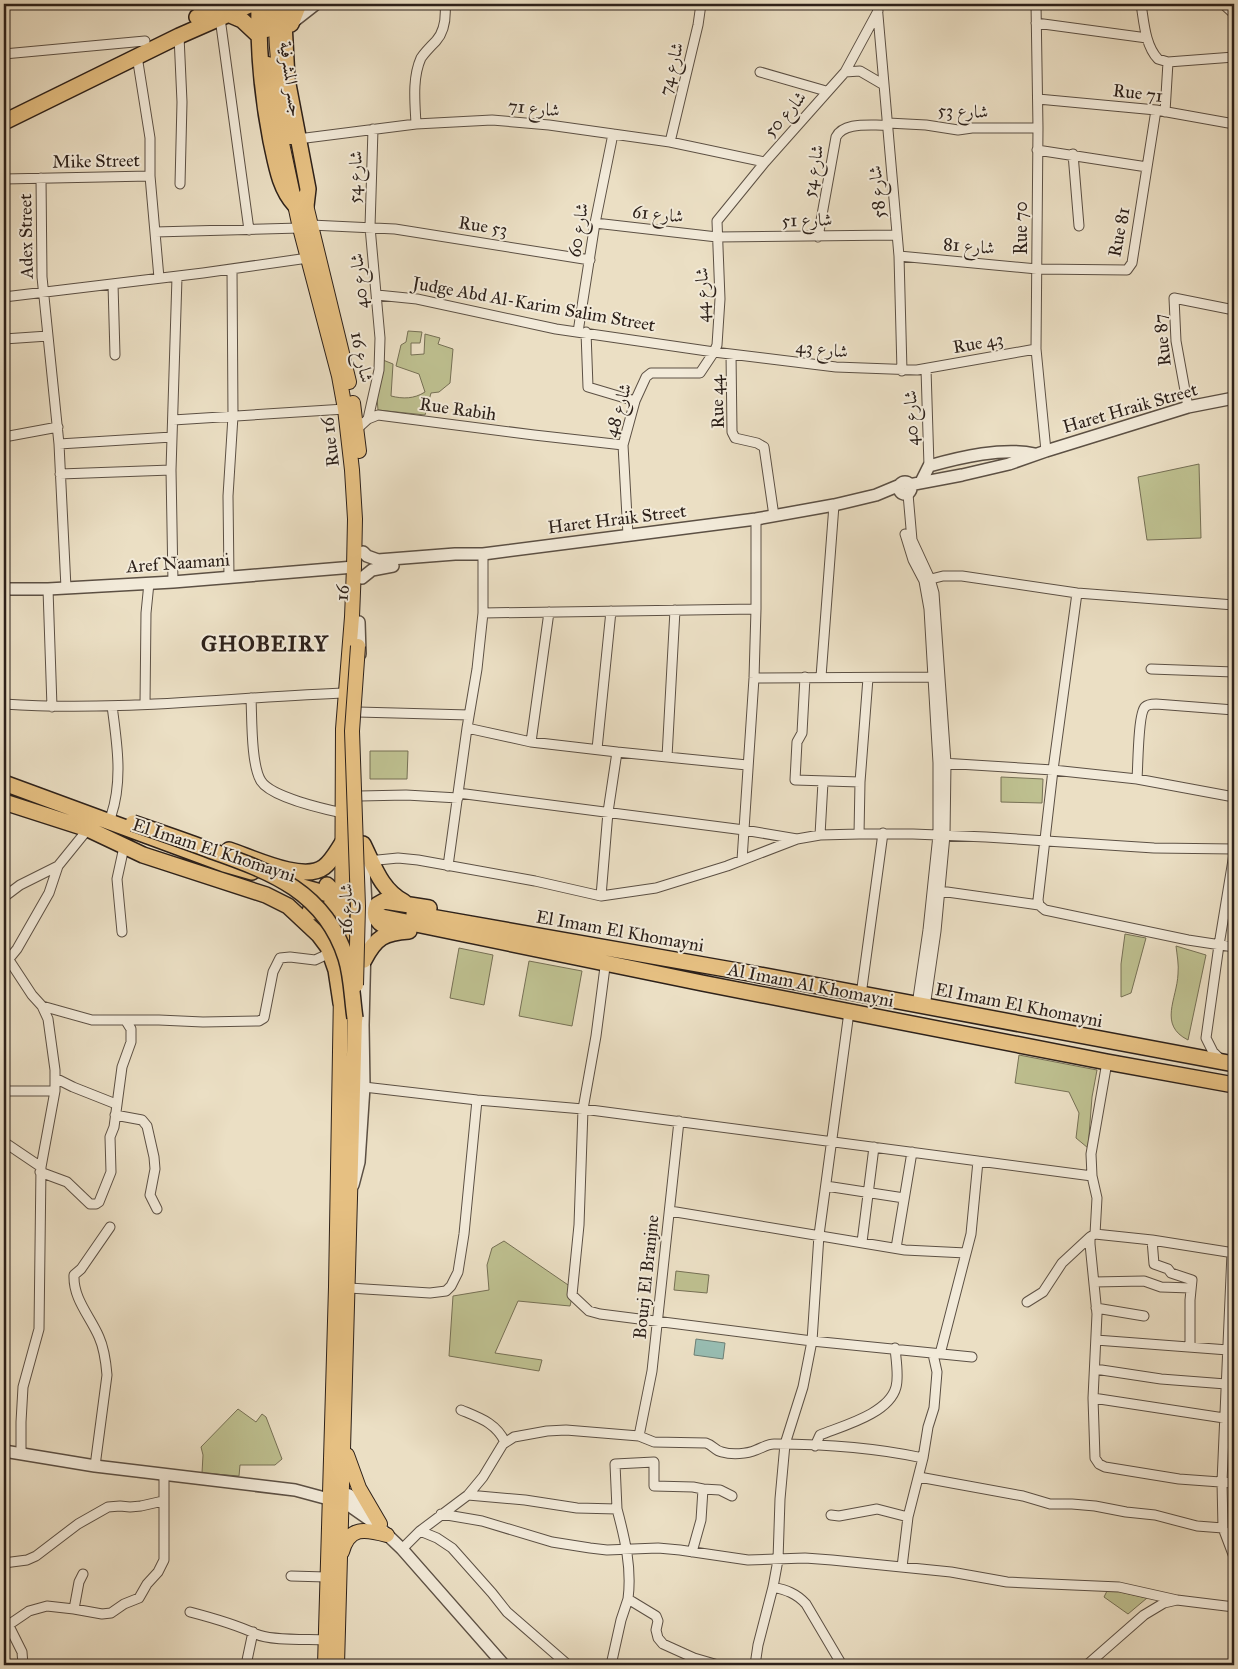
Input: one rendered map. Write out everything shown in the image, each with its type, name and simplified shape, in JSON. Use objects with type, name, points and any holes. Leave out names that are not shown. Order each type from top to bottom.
[{"type":"highway","points":[[4,111],[146,41],[252,4]]},
{"type":"highway","points":[[259,4],[258,35],[264,105],[276,163],[288,198],[301,206],[308,189],[287,79],[288,29],[283,4]]},
{"type":"highway","points":[[288,29],[299,4]]},
{"type":"highway","points":[[225,12],[242,20],[258,35]]},
{"type":"highway","points":[[4,122],[225,12]]},
{"type":"highway","points":[[4,783],[105,822],[249,864],[286,882],[303,893],[319,908],[328,921],[345,955],[350,975],[355,1018]]},
{"type":"highway","points":[[4,802],[105,822],[160,826],[321,882],[332,889],[334,898],[332,907],[330,911],[325,913],[313,912],[158,860],[124,847],[105,822]]},
{"type":"highway","name":"El Imam El Khomayni","points":[[105,822],[326,899]]},
{"type":"highway","points":[[291,871],[311,872],[322,868],[332,859],[342,842]]},
{"type":"highway","points":[[363,844],[367,861],[388,891],[410,905]]},
{"type":"highway","points":[[266,895],[288,906],[319,935],[330,953],[336,970],[341,1003]]},
{"type":"highway","points":[[596,946],[584,939],[564,933],[410,905],[384,901],[377,905],[375,912],[377,920],[382,924],[409,931],[536,957],[605,967],[626,967]]},
{"type":"highway","name":"El Imam El Khomayni","points":[[382,913],[596,946],[749,973],[1228,1063]]},
{"type":"highway","name":"Al Imam Al Khomayni","points":[[382,913],[626,967],[1070,1055],[1234,1085]]},
{"type":"highway","points":[[364,960],[372,946],[382,937],[396,932],[409,931]]},
{"type":"highway","points":[[744,990],[749,973]]},
{"type":"highway","points":[[1070,1055],[1074,1035]]},
{"type":"main road","name":"جسر المشرفية","points":[[267,4],[266,48],[270,87],[291,159]]},
{"type":"main road","name":"جسر المشرفية","points":[[276,4],[275,42],[291,159]]},
{"type":"main road","points":[[291,159],[306,226]]},
{"type":"main road","name":"Rue 16","points":[[306,226],[308,258],[339,376],[349,404],[359,571]]},
{"type":"main road","name":"شارع 16","points":[[306,226],[347,369],[349,404],[362,424],[363,552],[352,617],[343,729],[336,1287],[336,1496]]},
{"type":"main road","name":"16","points":[[358,646],[359,571]]},
{"type":"main road","name":"شارع 16","points":[[336,1496],[344,1439],[349,1288],[358,906],[352,731],[358,646]]},
{"type":"main road","points":[[342,790],[347,798],[352,799],[357,796],[359,791]]},
{"type":"main road","points":[[344,1439],[352,1472],[359,1488],[386,1532]]},
{"type":"main road","points":[[336,1496],[340,1562],[337,1665]]},
{"type":"main road","points":[[325,1665],[326,1577],[336,1496]]},
{"type":"main road","points":[[340,1562],[346,1541],[356,1532],[368,1530],[386,1532]]},
{"type":"street","points":[[288,29],[301,15],[316,4]]},
{"type":"street","points":[[416,124],[415,99],[418,67],[422,58],[441,33],[445,19],[445,4]]},
{"type":"street","name":"شارع 74","points":[[670,142],[698,25],[701,4]]},
{"type":"street","name":"Rue 70","points":[[1036,4],[1038,99],[1036,349],[1042,453]]},
{"type":"street","points":[[1141,4],[1147,38],[1158,59],[1168,62],[1234,57]]},
{"type":"street","points":[[1223,4],[1234,14]]},
{"type":"street","name":"شارع 50","points":[[717,237],[717,221],[764,162],[844,72],[877,7]]},
{"type":"street","name":"شارع 58","points":[[877,7],[899,256],[902,371]]},
{"type":"street","points":[[225,12],[249,230]]},
{"type":"street","points":[[1036,23],[1147,38]]},
{"type":"street","points":[[179,36],[182,102],[180,184]]},
{"type":"street","points":[[4,54],[146,41]]},
{"type":"street","points":[[137,56],[150,138],[150,176],[159,278]]},
{"type":"street","name":"Rue 81","points":[[1037,269],[1123,271],[1130,267],[1147,167],[1161,111],[1168,62]]},
{"type":"street","points":[[844,72],[860,70],[884,85]]},
{"type":"street","points":[[760,72],[826,92]]},
{"type":"street","name":"Rue 71","points":[[1038,99],[1161,111],[1234,124]]},
{"type":"street","name":"شارع 71","points":[[298,138],[416,124],[492,120],[548,125],[670,142],[764,162]]},
{"type":"street","name":"شارع 53","points":[[888,124],[926,125],[958,130],[972,128],[1038,128]]},
{"type":"street","name":"شارع 54","points":[[818,237],[838,132],[847,127],[888,124]]},
{"type":"street","name":"شارع 54","points":[[370,227],[373,129]]},
{"type":"street","name":"شارع 60","points":[[613,134],[595,223],[582,332],[588,387],[635,401]]},
{"type":"street","points":[[1037,150],[1073,154],[1147,167]]},
{"type":"street","points":[[1073,154],[1079,226]]},
{"type":"street","name":"Mike Street","points":[[4,179],[150,176]]},
{"type":"street","name":"Adex Street","points":[[41,178],[44,292],[58,427],[66,588]]},
{"type":"street","name":"شارع 61","points":[[595,223],[717,237]]},
{"type":"street","name":"شارع 40","points":[[155,232],[249,230],[306,226],[370,227],[380,338],[378,370],[369,408],[362,424]]},
{"type":"street","name":"Rue 53","points":[[370,227],[395,228],[590,260]]},
{"type":"street","name":"شارع 51","points":[[717,237],[897,235]]},
{"type":"street","name":"شارع 44","points":[[714,352],[717,345],[720,318],[717,237]]},
{"type":"street","name":"شارع 81","points":[[899,256],[1037,269]]},
{"type":"street","points":[[4,297],[232,270],[308,258]]},
{"type":"street","points":[[229,577],[228,496],[233,416],[232,270]]},
{"type":"street","points":[[173,582],[171,470],[177,277]]},
{"type":"street","points":[[113,284],[115,355]]},
{"type":"street","name":"Judge Abd Al-Karim Salim Street","points":[[377,296],[417,299],[582,332],[714,352]]},
{"type":"street","name":"Rue 87","points":[[1188,407],[1176,341],[1174,298],[1234,310]]},
{"type":"street","points":[[4,339],[48,336]]},
{"type":"street","name":"Rue 43","points":[[926,369],[1036,349]]},
{"type":"street","name":"شارع 43","points":[[714,352],[836,367],[902,371],[926,369]]},
{"type":"street","name":"شارع 48","points":[[628,535],[623,445],[635,401],[648,374],[700,374],[714,352]]},
{"type":"street","name":"Rue 44","points":[[732,354],[732,432],[735,438],[761,444],[764,448],[774,516]]},
{"type":"street","name":"شارع 40","points":[[926,369],[929,466]]},
{"type":"street","name":"Haret Hraik Street","points":[[417,561],[456,562],[483,554],[756,519],[834,506],[904,490],[921,482],[1000,467],[1188,407],[1234,398]]},
{"type":"street","points":[[173,420],[349,404],[369,408],[378,415]]},
{"type":"street","name":"Rue Rabih","points":[[362,424],[378,415],[534,436],[623,445]]},
{"type":"street","points":[[4,437],[58,427]]},
{"type":"street","points":[[59,444],[172,437]]},
{"type":"street","name":"Haret Hraik Street","points":[[929,466],[961,457],[1007,452],[1042,453]]},
{"type":"street","points":[[921,482],[929,466]]},
{"type":"street","points":[[60,474],[171,470]]},
{"type":"street","points":[[904,490],[912,540],[936,609],[942,763],[940,891],[921,1006]]},
{"type":"street","points":[[821,677],[834,506]]},
{"type":"street","points":[[742,860],[754,678],[756,519]]},
{"type":"street","points":[[363,552],[367,556],[378,560],[417,561]]},
{"type":"street","points":[[448,866],[477,669],[483,614],[483,554]]},
{"type":"street","points":[[359,571],[417,561]]},
{"type":"street","name":"Aref Naamani","points":[[4,589],[48,589],[229,577],[359,571]]},
{"type":"street","points":[[927,580],[962,576],[1077,593],[1234,605]]},
{"type":"street","points":[[927,580],[933,677],[942,763]]},
{"type":"street","points":[[145,704],[146,613],[149,583]]},
{"type":"street","points":[[48,589],[52,707]]},
{"type":"street","points":[[1039,905],[1044,840],[1077,593]]},
{"type":"street","points":[[483,614],[756,609]]},
{"type":"street","points":[[667,757],[675,610]]},
{"type":"street","points":[[596,749],[611,611]]},
{"type":"street","points":[[531,742],[549,612]]},
{"type":"street","points":[[359,622],[359,791],[363,844]]},
{"type":"street","points":[[1151,669],[1234,672]]},
{"type":"street","points":[[805,677],[802,733],[797,742],[795,780],[860,782]]},
{"type":"street","points":[[754,678],[933,677]]},
{"type":"street","points":[[859,834],[860,782],[868,678]]},
{"type":"street","points":[[4,704],[52,707],[112,706],[346,693]]},
{"type":"street","points":[[251,698],[252,734],[256,768],[261,782],[271,791],[317,808],[343,813]]},
{"type":"street","points":[[1137,779],[1142,711],[1149,704],[1234,710]]},
{"type":"street","points":[[4,897],[20,885],[58,866],[105,822],[116,802],[119,784],[112,706]]},
{"type":"street","points":[[358,712],[469,715]]},
{"type":"street","points":[[467,728],[531,742],[748,764]]},
{"type":"street","points":[[601,896],[608,812],[617,752]]},
{"type":"street","points":[[942,763],[1053,770],[1137,779],[1234,797]]},
{"type":"street","points":[[820,836],[823,782]]},
{"type":"street","points":[[359,791],[406,795],[458,796],[608,812],[797,839]]},
{"type":"street","points":[[861,995],[882,833]]},
{"type":"street","points":[[367,861],[398,858],[535,881],[601,896],[656,888],[742,860],[797,839],[820,836],[882,833],[1044,840],[1154,848],[1234,849]]},
{"type":"street","points":[[921,1006],[928,930],[942,835]]},
{"type":"street","points":[[122,932],[117,879],[124,847]]},
{"type":"street","points":[[1228,1063],[1213,1052],[1206,1038],[1234,854]]},
{"type":"street","name":"شارع 16","points":[[350,1189],[358,1172],[364,1087],[363,1026],[367,861]]},
{"type":"street","points":[[21,1454],[23,1387],[39,1329],[41,1169],[55,1091],[55,1078],[51,1031],[48,1019],[42,1006],[7,963],[17,950],[49,893],[58,866]]},
{"type":"street","points":[[940,891],[1039,905],[1045,910],[1234,947]]},
{"type":"street","points":[[42,1006],[85,1019],[230,1023],[260,1021],[264,1018],[273,972],[280,958],[290,957],[315,960],[330,953]]},
{"type":"street","points":[[605,967],[596,1036],[583,1109],[579,1225],[572,1295],[589,1311],[812,1341],[972,1357]]},
{"type":"street","points":[[755,1665],[778,1560],[780,1498],[785,1444],[803,1388],[812,1341],[819,1235],[849,1012]]},
{"type":"street","points":[[4,1142],[41,1169],[67,1182],[90,1204],[99,1202],[111,1172],[110,1136],[122,1067],[132,1042],[131,1029],[126,1020]]},
{"type":"street","points":[[1107,1062],[1091,1154],[1092,1176],[1097,1198],[1092,1235],[1096,1308],[1093,1398],[1095,1458],[1099,1464],[1105,1467],[1179,1478],[1234,1483]]},
{"type":"street","points":[[55,1078],[116,1104]]},
{"type":"street","points":[[364,1087],[477,1100],[583,1109],[831,1140],[1092,1176]]},
{"type":"street","points":[[4,1091],[55,1091]]},
{"type":"street","points":[[349,1288],[430,1294],[446,1291],[451,1286],[458,1272],[464,1234],[477,1100]]},
{"type":"street","points":[[115,1114],[142,1120],[147,1126],[154,1157],[150,1195],[157,1209]]},
{"type":"street","name":"Bourj El Branjne","points":[[639,1436],[652,1371],[659,1320],[679,1121]]},
{"type":"street","points":[[862,1242],[874,1147]]},
{"type":"street","points":[[896,1248],[912,1152]]},
{"type":"street","points":[[902,1567],[908,1517],[934,1408],[938,1372],[937,1354],[971,1234],[978,1161]]},
{"type":"street","points":[[826,1186],[904,1198]]},
{"type":"street","points":[[670,1211],[896,1248],[927,1252],[966,1253]]},
{"type":"street","points":[[95,1466],[107,1375],[106,1364],[100,1338],[76,1293],[74,1275],[81,1269],[110,1227]]},
{"type":"street","points":[[1027,1302],[1043,1292],[1062,1263],[1092,1235],[1152,1240],[1233,1253],[1231,1333],[1226,1384],[1230,1405],[1224,1418],[1222,1482],[1223,1529],[1234,1557]]},
{"type":"street","points":[[1152,1240],[1154,1264],[1166,1268],[1173,1274],[1191,1278],[1192,1280],[1190,1347]]},
{"type":"street","points":[[1094,1282],[1144,1281],[1161,1287],[1192,1288]]},
{"type":"street","points":[[1096,1308],[1144,1316]]},
{"type":"street","points":[[1096,1340],[1228,1350]]},
{"type":"street","points":[[815,1446],[820,1435],[878,1410],[889,1398],[896,1388],[895,1348]]},
{"type":"street","points":[[1094,1369],[1186,1382],[1226,1384]]},
{"type":"street","points":[[1093,1398],[1224,1418]]},
{"type":"street","points":[[461,1410],[491,1422],[506,1442]]},
{"type":"street","points":[[402,1549],[441,1514],[468,1495],[483,1477],[506,1442],[514,1437],[525,1434],[557,1430],[639,1436],[654,1442],[706,1443],[712,1445],[719,1452],[734,1454],[754,1451],[770,1444],[785,1444],[858,1449],[923,1458]]},
{"type":"street","points":[[4,1452],[95,1466],[336,1496],[386,1532],[504,1665]]},
{"type":"street","points":[[612,1665],[628,1599],[627,1548],[617,1509],[615,1464],[654,1462],[654,1486],[720,1490],[732,1496]]},
{"type":"street","points":[[23,1665],[22,1652],[6,1626],[24,1614],[47,1606],[74,1608],[102,1614],[111,1613],[124,1604],[139,1598],[147,1584],[163,1564],[164,1475]]},
{"type":"street","points":[[919,1477],[1023,1496],[1050,1504],[1095,1506],[1155,1515],[1197,1526],[1234,1532]]},
{"type":"street","points":[[692,1552],[701,1520],[703,1489]]},
{"type":"street","points":[[468,1495],[525,1500],[577,1508],[617,1509]]},
{"type":"street","points":[[4,1563],[27,1560],[36,1556],[78,1524],[108,1507],[120,1506],[130,1508],[163,1501]]},
{"type":"street","points":[[830,1515],[848,1515],[877,1509],[908,1517]]},
{"type":"street","points":[[441,1514],[482,1522],[562,1543],[607,1550],[658,1548],[748,1560],[814,1559],[951,1572],[1007,1582],[1118,1588],[1177,1600],[1234,1607]]},
{"type":"street","points":[[420,1532],[437,1538],[452,1548],[492,1593],[506,1612],[568,1665]]},
{"type":"street","points":[[74,1608],[79,1582],[83,1574]]},
{"type":"street","points":[[291,1576],[326,1577]]},
{"type":"street","points":[[773,1587],[792,1592],[800,1597],[842,1665]]},
{"type":"street","points":[[628,1599],[656,1616],[658,1621],[656,1630],[658,1638],[663,1644],[694,1658],[718,1665]]},
{"type":"street","points":[[1089,1665],[1144,1615],[1155,1607],[1177,1600]]},
{"type":"street","points":[[190,1612],[253,1632],[256,1635],[326,1640]]},
{"type":"street","points":[[246,1665],[253,1632]]},
{"type":"green space","points":[[408,331],[422,332],[420,343],[411,343],[411,355],[424,354],[425,334],[440,338],[438,344],[453,349],[450,383],[439,392],[431,393],[425,415],[378,410],[377,398],[383,360],[393,364],[391,396],[408,398],[425,392],[419,374],[396,366],[401,345],[406,342]]},
{"type":"green space","points":[[1199,464],[1201,538],[1147,540],[1138,477]]},
{"type":"green space","points":[[370,751],[408,751],[407,779],[370,779]]},
{"type":"green space","points":[[1001,777],[1043,779],[1042,803],[1001,802]]},
{"type":"green space","points":[[1125,934],[1146,938],[1131,993],[1121,997],[1121,964]]},
{"type":"green space","points":[[1176,946],[1206,955],[1188,1040],[1179,1034],[1171,1019],[1178,971]]},
{"type":"green space","points":[[459,948],[493,955],[484,1005],[450,998]]},
{"type":"green space","points":[[529,961],[582,971],[572,1026],[519,1016]]},
{"type":"green space","points":[[1019,1055],[1097,1070],[1092,1097],[1088,1148],[1076,1138],[1079,1113],[1069,1092],[1015,1083]]},
{"type":"green space","points":[[504,1241],[574,1289],[570,1306],[518,1301],[495,1353],[542,1360],[539,1371],[449,1356],[453,1296],[489,1290],[487,1265],[492,1248]]},
{"type":"green space","points":[[676,1271],[709,1275],[707,1293],[674,1290]]},
{"type":"green space","points":[[238,1409],[256,1422],[262,1414],[266,1417],[282,1459],[275,1465],[240,1465],[239,1476],[202,1473],[203,1455],[201,1447]]},
{"type":"green space","points":[[1108,1589],[1147,1598],[1128,1614],[1104,1597]]},
{"type":"water","points":[[696,1339],[725,1343],[723,1359],[694,1355]]},
{"type":"district","name":"GHOBEIRY","points":[[265,643]]}]
